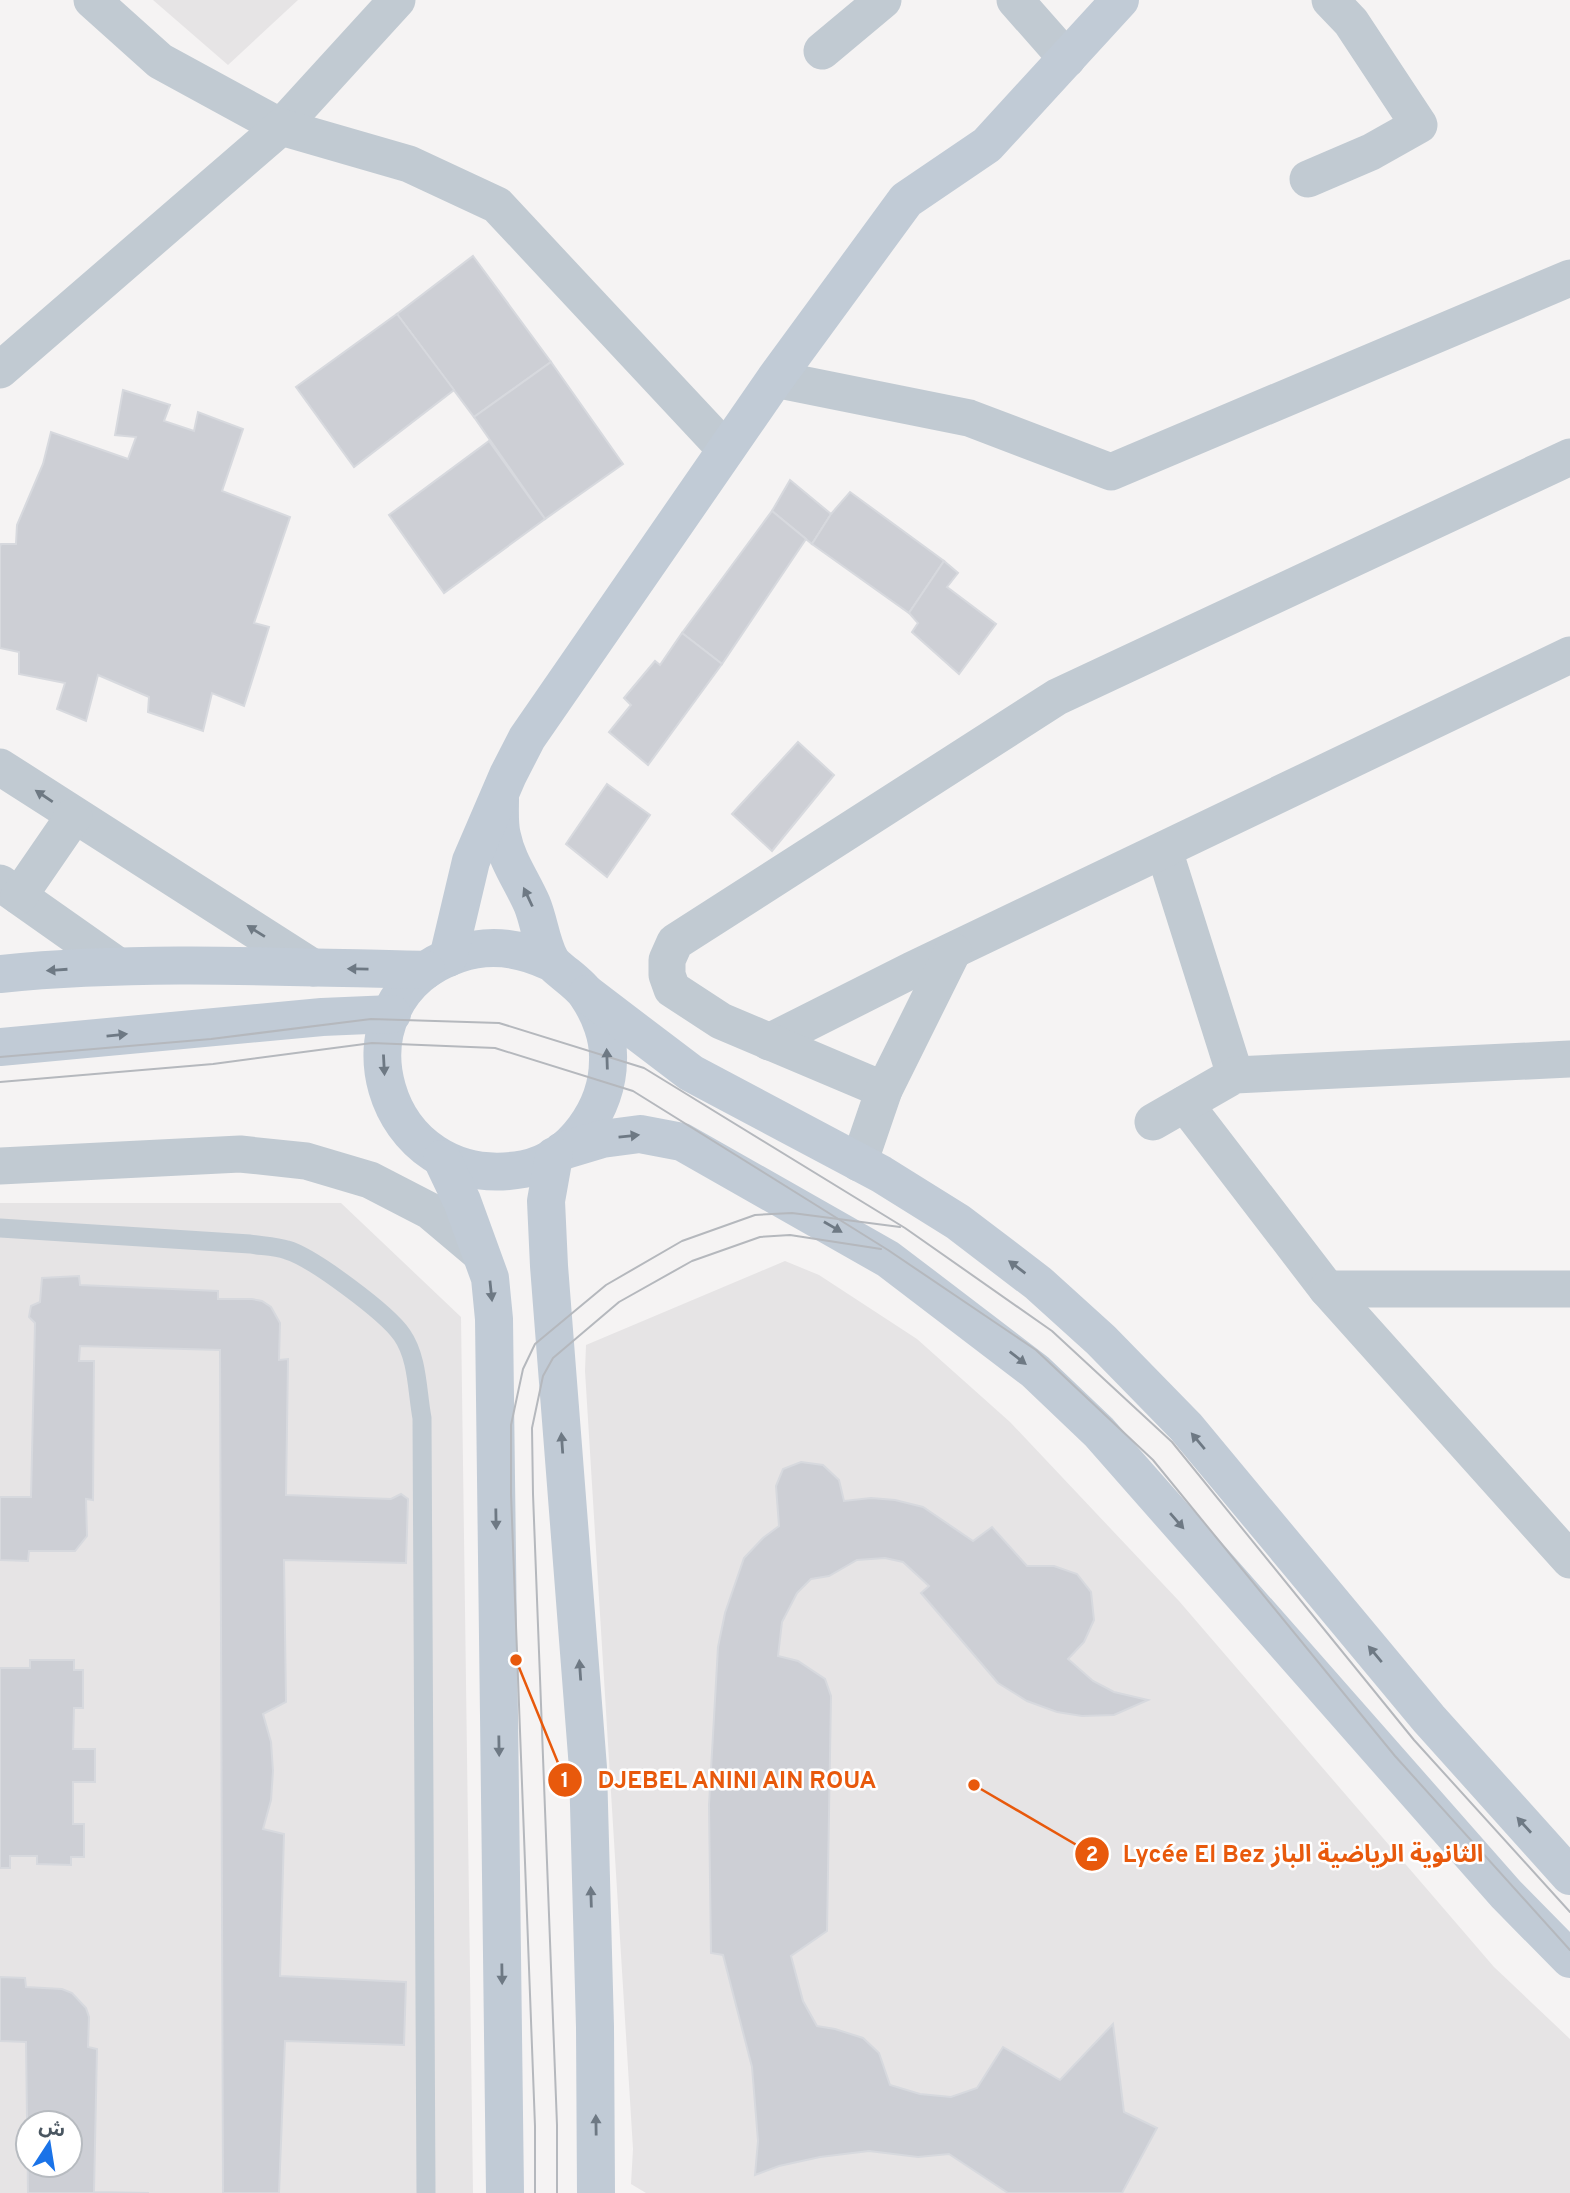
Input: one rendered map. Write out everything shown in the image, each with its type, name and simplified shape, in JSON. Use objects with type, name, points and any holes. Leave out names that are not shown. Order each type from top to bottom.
[{"type":"main road","points":[[437,964],[471,861],[527,738],[775,379],[906,200],[987,145],[1121,0]]},
{"type":"main road","points":[[500,794],[501,835],[504,845],[532,904],[551,962]]},
{"type":"main road","points":[[1570,1876],[1429,1719],[1186,1427],[1101,1340],[1038,1283],[958,1222],[859,1163],[691,1073],[587,994],[570,976],[551,962],[510,948],[479,949],[437,964],[412,983],[392,1014],[383,1044],[383,1071],[389,1098],[401,1122],[419,1143],[442,1159],[469,1169],[499,1172],[527,1168],[602,1139],[640,1134],[682,1142],[888,1259],[1035,1371],[1099,1432],[1506,1894],[1570,1959]]},
{"type":"main road","points":[[0,974],[118,966],[314,968],[437,964]]},
{"type":"main road","points":[[587,994],[603,1024],[608,1058],[606,1082],[597,1108],[583,1132],[558,1154],[546,1201],[587,1768],[595,2027],[596,2193]]},
{"type":"main road","points":[[0,1046],[392,1014]]},
{"type":"main road","points":[[442,1159],[462,1201],[490,1278],[494,1319],[505,2193]]},
{"type":"street","points":[[92,0],[160,61],[281,127],[409,164],[497,205],[726,450]]},
{"type":"street","points":[[0,370],[281,127],[397,0]]},
{"type":"street","points":[[822,51],[883,0]]},
{"type":"street","points":[[1015,0],[1067,59]]},
{"type":"street","points":[[1308,179],[1371,152],[1419,125],[1352,22],[1330,0]]},
{"type":"street","points":[[775,379],[969,418],[1111,472],[1570,278]]},
{"type":"street","points":[[884,1090],[721,1021],[672,989],[667,975],[667,960],[675,942],[1057,697],[1570,457]]},
{"type":"street","points":[[769,1042],[1570,655]]},
{"type":"street","points":[[0,767],[314,968]]},
{"type":"street","points":[[74,816],[9,890],[118,966]]},
{"type":"street","points":[[1164,850],[1235,1075]]},
{"type":"street","points":[[859,1163],[884,1090],[953,951]]},
{"type":"street","points":[[1153,1122],[1235,1075],[1570,1059]]},
{"type":"street","points":[[1185,1104],[1327,1289],[1570,1560]]},
{"type":"street","points":[[0,1166],[240,1154],[306,1161],[370,1180],[406,1199],[430,1212],[481,1254]]},
{"type":"street","points":[[1327,1289],[1570,1289]]},
{"type":"lane","points":[[0,1228],[250,1244],[287,1250],[312,1263],[380,1312],[403,1336],[412,1360],[422,1418],[426,2193]]},
{"type":"shaded area","points":[[153,0],[298,0],[228,65]]},
{"type":"shaded area","points":[[0,1203],[341,1203],[461,1317],[473,2193],[0,2193]]},
{"type":"shaded area","points":[[785,1261],[819,1275],[917,1339],[1010,1422],[1179,1601],[1494,1967],[1570,2039],[1570,2193],[646,2193],[631,2184],[633,2149],[585,1371],[586,1345]]},
{"type":"building","points":[[473,256],[551,362],[474,417],[397,314]]},
{"type":"building","points":[[397,314],[454,390],[354,467],[296,387]]},
{"type":"building","points":[[551,362],[623,464],[545,519],[474,417]]},
{"type":"building","points":[[123,390],[170,405],[164,421],[194,431],[198,412],[243,429],[222,491],[290,517],[254,623],[269,627],[244,706],[212,693],[203,731],[148,712],[149,697],[98,675],[86,721],[57,709],[65,683],[19,674],[19,652],[0,648],[0,547],[1,544],[16,544],[17,525],[43,464],[51,432],[128,459],[136,437],[115,435]]},
{"type":"building","points":[[489,441],[545,519],[444,593],[389,515]]},
{"type":"building","points":[[790,480],[831,514],[812,544],[772,511]]},
{"type":"building","points":[[850,492],[944,561],[909,613],[812,544],[831,514]]},
{"type":"building","points":[[772,511],[806,539],[722,664],[682,633]]},
{"type":"building","points":[[944,561],[958,573],[947,587],[996,624],[959,674],[912,632],[918,623],[909,613]]},
{"type":"building","points":[[682,633],[722,664],[648,765],[609,732],[631,705],[624,698],[655,661],[660,665]]},
{"type":"building","points":[[798,742],[834,775],[772,851],[732,814]]},
{"type":"building","points":[[607,784],[650,815],[607,877],[566,844]]},
{"type":"building","points":[[79,1276],[80,1285],[218,1291],[218,1299],[252,1299],[271,1307],[280,1323],[279,1360],[288,1359],[286,1495],[391,1499],[401,1494],[408,1499],[406,1563],[284,1560],[286,1702],[263,1714],[271,1742],[273,1771],[271,1800],[263,1829],[284,1834],[280,1976],[406,1982],[404,2045],[285,2041],[279,2193],[223,2193],[220,1350],[80,1346],[79,1361],[94,1361],[93,1500],[86,1499],[87,1536],[75,1551],[29,1551],[28,1561],[0,1560],[0,1497],[31,1497],[35,1323],[29,1317],[31,1306],[40,1302],[42,1278]]},
{"type":"building","points":[[801,1462],[823,1465],[839,1480],[844,1501],[871,1498],[895,1500],[923,1507],[973,1541],[992,1527],[1027,1566],[1054,1566],[1077,1574],[1091,1592],[1094,1620],[1084,1642],[1068,1659],[1093,1681],[1114,1692],[1148,1700],[1114,1715],[1082,1716],[1057,1712],[1027,1701],[998,1683],[921,1593],[929,1586],[903,1562],[885,1558],[857,1560],[829,1576],[811,1579],[797,1593],[782,1622],[778,1656],[798,1661],[825,1679],[831,1696],[827,1931],[791,1956],[803,2001],[817,2026],[863,2038],[879,2053],[890,2085],[920,2094],[951,2097],[977,2088],[1003,2047],[1060,2080],[1113,2024],[1124,2112],[1157,2128],[1122,2193],[1008,2193],[949,2154],[918,2157],[869,2151],[820,2157],[779,2166],[755,2175],[758,2141],[752,2067],[723,1955],[711,1953],[709,1805],[718,1647],[725,1613],[744,1558],[779,1526],[776,1486],[783,1469]]},
{"type":"building","points":[[30,1660],[74,1660],[74,1670],[83,1670],[83,1708],[74,1708],[73,1749],[95,1749],[95,1782],[73,1782],[73,1824],[84,1824],[84,1857],[71,1857],[71,1865],[37,1864],[37,1856],[10,1856],[10,1868],[0,1868],[0,1668],[30,1668]]},
{"type":"building","points":[[0,1977],[25,1978],[26,1987],[62,1989],[72,1993],[86,2008],[89,2017],[88,2047],[97,2049],[94,2192],[149,2193],[28,2193],[28,2179],[84,2179],[84,2109],[27,2109],[26,2042],[0,2041]]},
{"type":"tram line","points":[[0,1057],[211,1039],[371,1019],[499,1023],[644,1068],[905,1228],[1052,1331],[1172,1442],[1414,1740],[1570,1912]]},
{"type":"tram line","points":[[0,1082],[213,1064],[372,1043],[495,1048],[633,1091],[888,1250],[1036,1350],[1153,1460],[1395,1756],[1570,1950]]},
{"type":"tram line","points":[[535,2193],[535,2126],[511,1494],[511,1425],[523,1369],[535,1344],[606,1285],[682,1241],[755,1215],[792,1213],[900,1227]]},
{"type":"tram line","points":[[557,2193],[557,2125],[533,1494],[532,1428],[543,1376],[553,1358],[619,1302],[692,1261],[760,1237],[790,1235],[881,1249]]},
{"type":"place","name":"DJEBEL ANINI AIN ROUA","points":[[516,1660]]},
{"type":"place","name":"Lycée El Bez الثانوية الرياضية الباز","points":[[974,1785]]}]
